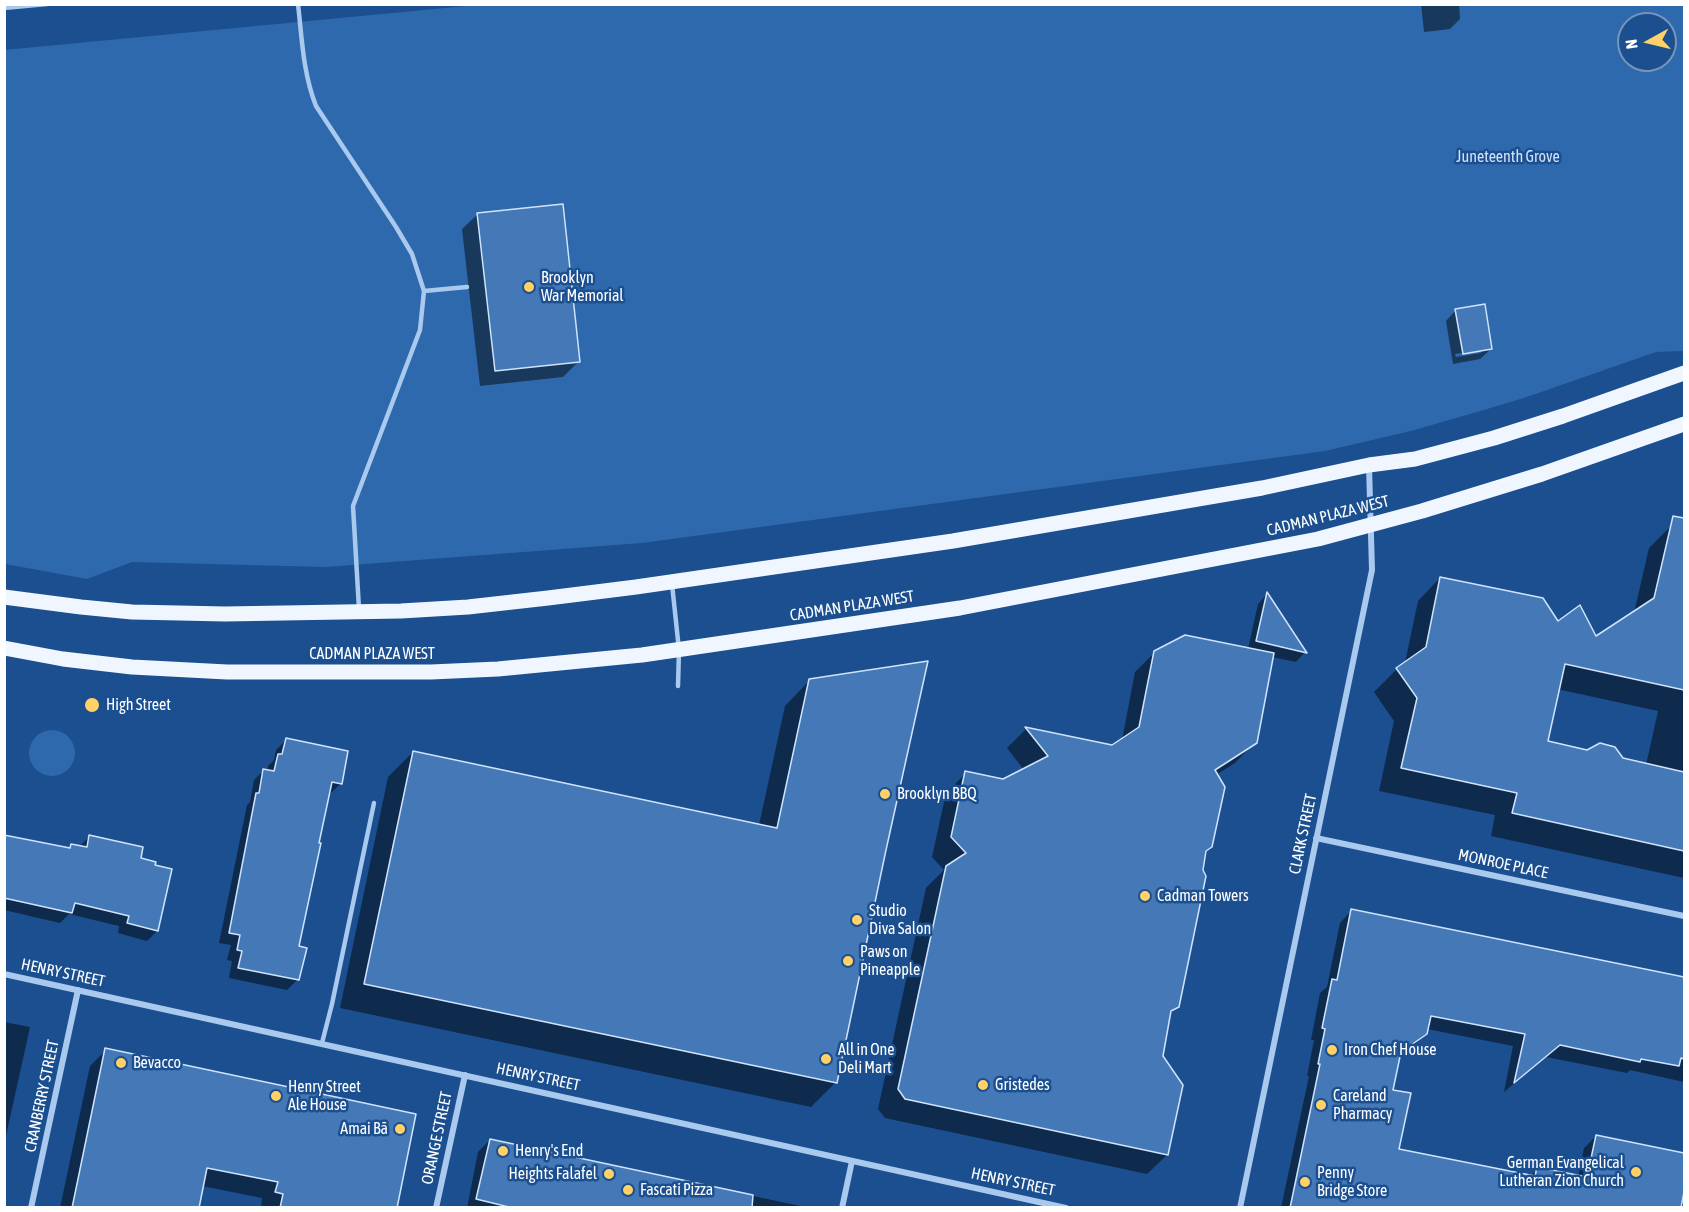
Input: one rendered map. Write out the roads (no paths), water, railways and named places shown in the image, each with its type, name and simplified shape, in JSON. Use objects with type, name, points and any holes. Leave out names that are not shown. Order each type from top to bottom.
[{"type":"main road","points":[[4,597],[132,612],[225,614],[360,612],[468,607],[672,582],[953,541],[1262,488],[1369,465],[1415,459],[1494,438],[1563,416],[1684,373]]},
{"type":"main road","name":"CADMAN PLAZA WEST","points":[[4,648],[63,659],[132,667],[310,673],[498,669],[679,650],[960,608],[1318,539],[1422,512],[1542,474],[1684,424]]},
{"type":"street","name":"CLARK STREET","points":[[1240,1208],[1372,570],[1369,465]]},
{"type":"street","name":"MONROE PLACE","points":[[1316,838],[1684,916]]},
{"type":"street","name":"HENRY STREET","points":[[4,974],[1066,1208]]},
{"type":"street","name":"CRANBERRY STREET","points":[[31,1208],[78,990]]},
{"type":"street","name":"ORANGE STREET","points":[[436,1208],[465,1075]]},
{"type":"street","points":[[842,1208],[852,1161]]},
{"type":"lane","points":[[4,8],[47,4]]},
{"type":"lane","points":[[298,4],[306,74],[316,106],[412,254],[424,291],[420,330],[353,506],[360,612]]},
{"type":"lane","points":[[424,291],[467,287]]},
{"type":"lane","points":[[672,582],[679,650],[678,686]]},
{"type":"lane","points":[[322,1043],[374,803]]},
{"type":"place","name":"Brooklyn War Memorial","points":[[529,287]]},
{"type":"place","name":"High Street","points":[[92,705]]},
{"type":"place","name":"Brooklyn BBQ","points":[[885,794]]},
{"type":"place","name":"Cadman Towers","points":[[1145,896]]},
{"type":"place","name":"Studio Diva Salon","points":[[857,920]]},
{"type":"place","name":"Paws on Pineapple","points":[[848,961]]},
{"type":"place","name":"Iron Chef House","points":[[1332,1050]]},
{"type":"place","name":"All in One Deli Mart","points":[[826,1059]]},
{"type":"place","name":"Bevacco","points":[[121,1063]]},
{"type":"place","name":"Gristedes","points":[[983,1085]]},
{"type":"place","name":"Henry Street Ale House","points":[[276,1096]]},
{"type":"place","name":"Careland Pharmacy","points":[[1321,1105]]},
{"type":"place","name":"Amai Bā","points":[[400,1129]]},
{"type":"place","name":"Henry's End","points":[[503,1151]]},
{"type":"place","name":"German Evangelical Lutheran Zion Church","points":[[1636,1172]]},
{"type":"place","name":"Heights Falafel","points":[[609,1174]]},
{"type":"place","name":"Penny Bridge Store","points":[[1305,1182]]},
{"type":"place","name":"Fascati Pizza","points":[[628,1190]]},
{"type":"park label","name":"Juneteenth Grove","points":[[1508,157]]}]
